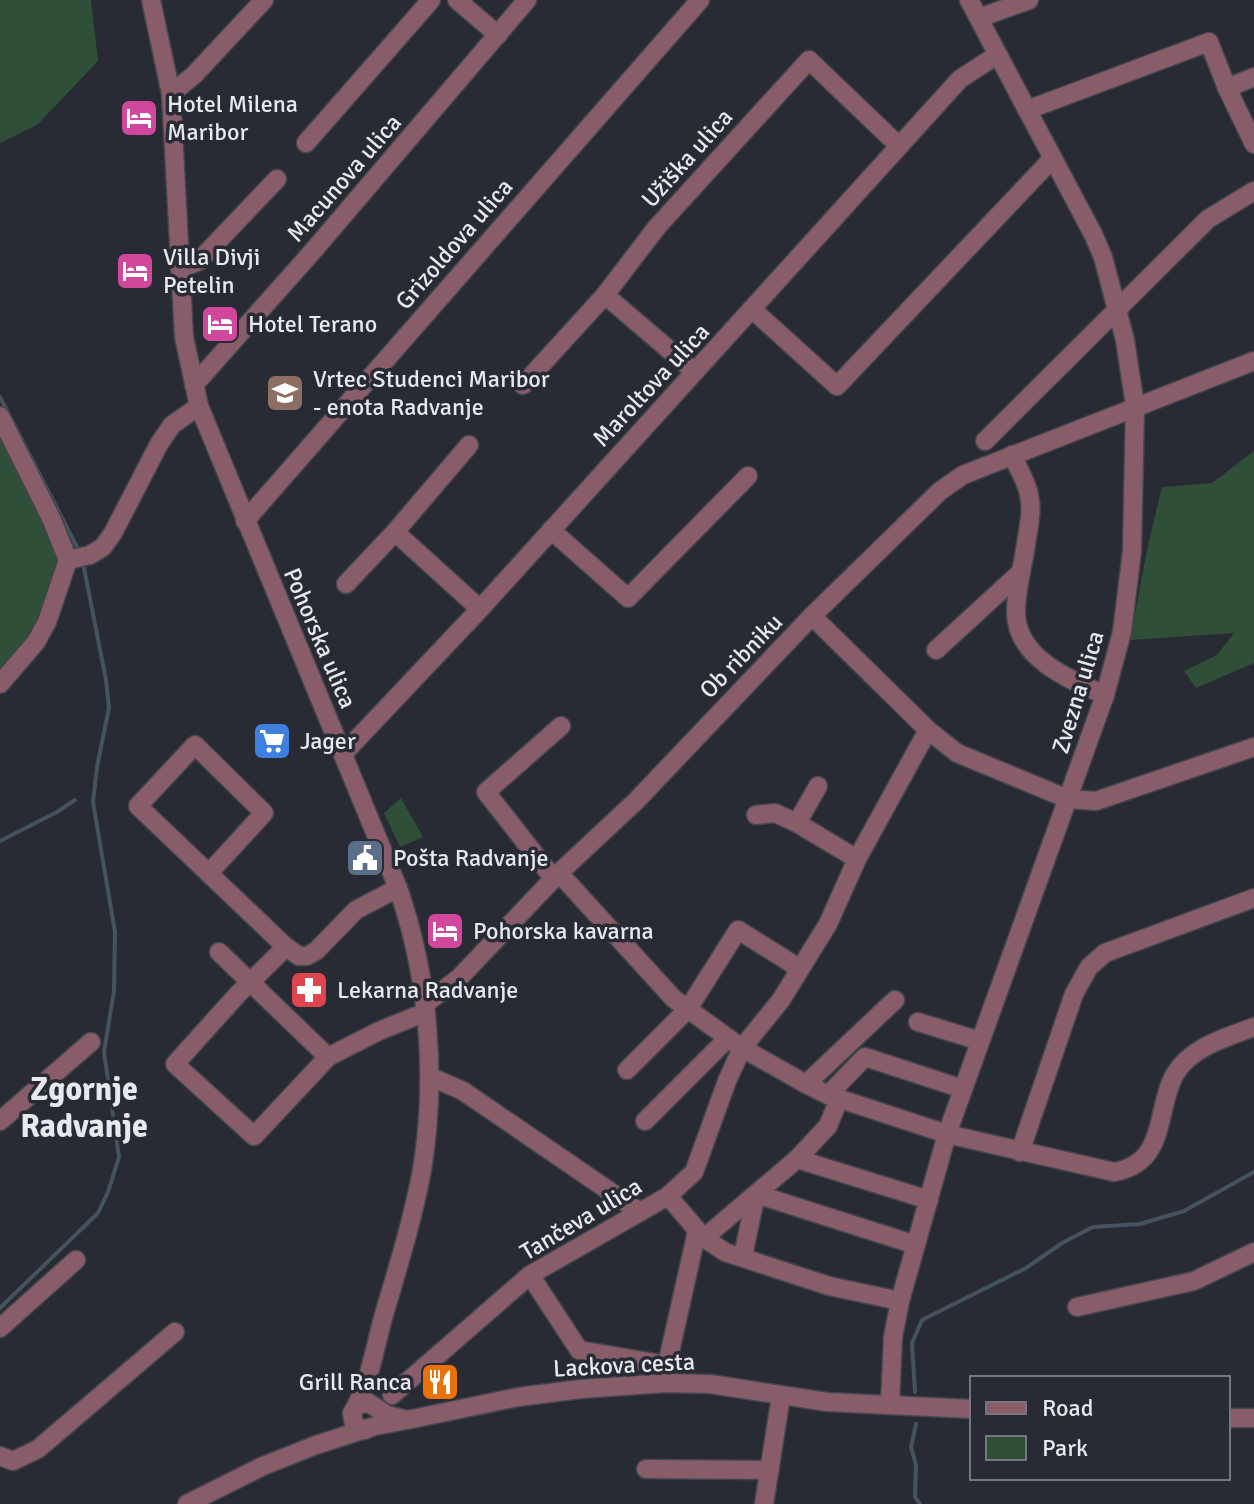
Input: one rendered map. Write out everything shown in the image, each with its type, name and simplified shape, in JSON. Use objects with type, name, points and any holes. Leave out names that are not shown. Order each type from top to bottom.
[{"type":"street","name":"Pohorska ulica","points":[[151,0],[171,94],[184,337],[199,406],[398,888],[416,953],[425,1008],[429,1080],[425,1142],[417,1195],[366,1380],[367,1415]]},
{"type":"street","points":[[171,94],[194,75],[264,0]]},
{"type":"street","points":[[306,143],[431,0]]},
{"type":"street","points":[[458,0],[498,35]]},
{"type":"street","name":"Macunova ulica","points":[[194,385],[527,0]]},
{"type":"street","name":"Grizoldova ulica","points":[[245,521],[700,0]]},
{"type":"street","name":"Zvezna ulica","points":[[890,1405],[893,1337],[900,1301],[947,1134],[1105,695],[1122,632],[1132,551],[1135,406],[1117,306],[1093,234],[969,0]]},
{"type":"street","points":[[979,18],[1029,0]]},
{"type":"street","points":[[1027,110],[1209,42],[1254,144]]},
{"type":"street","name":"Maroltova ulica","points":[[343,754],[753,310],[898,145],[960,79],[997,55]]},
{"type":"street","name":"Užiška ulica","points":[[523,385],[605,295],[657,227],[809,60],[898,145]]},
{"type":"street","points":[[1227,88],[1254,77]]},
{"type":"street","points":[[753,310],[837,386],[1053,158]]},
{"type":"street","points":[[180,269],[199,261],[277,179]]},
{"type":"street","points":[[985,441],[1117,306],[1208,219],[1254,191]]},
{"type":"street","points":[[605,295],[695,372]]},
{"type":"street","name":"Ob ribniku","points":[[425,1008],[636,801],[812,616],[940,491],[963,475],[1254,361]]},
{"type":"street","points":[[1,683],[36,642],[77,558],[103,547],[113,533],[172,425],[199,406]]},
{"type":"street","points":[[0,416],[51,518],[77,558]]},
{"type":"street","points":[[346,584],[469,445]]},
{"type":"street","points":[[1012,455],[1029,495],[1030,519],[1016,612],[1018,628],[1024,643],[1046,664],[1072,681],[1105,695]]},
{"type":"street","points":[[551,530],[628,598],[748,476]]},
{"type":"street","points":[[395,532],[480,609]]},
{"type":"street","points":[[936,650],[1021,572]]},
{"type":"street","points":[[812,616],[928,730],[957,753],[1068,799],[1096,801],[1254,747]]},
{"type":"street","points":[[561,726],[486,792],[557,876],[674,999],[735,1043],[834,1097],[947,1134],[1114,1172],[1141,1162],[1156,1138],[1175,1075],[1192,1054],[1254,1027]]},
{"type":"street","points":[[645,1121],[781,1000],[828,924],[857,859],[928,730]]},
{"type":"street","points":[[209,873],[264,813],[195,745],[138,806],[286,947],[299,956],[307,956],[316,951],[356,910],[398,888]]},
{"type":"street","points":[[797,823],[818,786]]},
{"type":"street","points":[[756,815],[775,813],[857,859]]},
{"type":"street","points":[[1020,1152],[1074,994],[1089,967],[1105,953],[1254,898]]},
{"type":"street","points":[[627,1070],[688,1009],[738,930],[799,968]]},
{"type":"street","points":[[286,947],[175,1064],[254,1136],[328,1057],[425,1008]]},
{"type":"street","points":[[219,952],[328,1057]]},
{"type":"street","points":[[806,1084],[895,1000]]},
{"type":"street","points":[[918,1022],[980,1041]]},
{"type":"street","points":[[0,1121],[91,1042]]},
{"type":"street","name":"Tančeva ulica","points":[[392,1395],[530,1275],[668,1196],[694,1172],[727,1081],[735,1043]]},
{"type":"street","points":[[530,1275],[579,1350],[667,1365],[700,1234],[756,1194],[797,1159],[828,1126],[834,1097],[865,1057],[963,1089]]},
{"type":"street","points":[[429,1080],[438,1080],[463,1091],[640,1212]]},
{"type":"street","points":[[797,1159],[929,1200]]},
{"type":"street","points":[[756,1194],[916,1245]]},
{"type":"street","points":[[743,1256],[756,1194]]},
{"type":"street","points":[[668,1196],[700,1234],[725,1252],[829,1286],[900,1301]]},
{"type":"street","points":[[1077,1307],[1194,1281],[1254,1252]]},
{"type":"street","points":[[0,1328],[76,1260]]},
{"type":"street","points":[[0,1456],[13,1461],[38,1449],[175,1332]]},
{"type":"street","name":"Lackova cesta","points":[[367,1415],[402,1421],[518,1397],[666,1383],[710,1384],[827,1402],[970,1409]]},
{"type":"street","points":[[764,1504],[781,1396]]},
{"type":"street","points":[[187,1504],[329,1430],[367,1415]]},
{"type":"street","points":[[1230,1418],[1254,1418]]},
{"type":"street","points":[[646,1469],[770,1470]]},
{"type":"green space","points":[[0,0],[91,0],[98,61],[38,124],[0,143]]},
{"type":"green space","points":[[0,433],[68,560],[47,622],[0,681]]},
{"type":"green space","points":[[1254,451],[1254,663],[1196,688],[1184,671],[1217,655],[1234,633],[1130,640],[1162,487],[1212,483]]},
{"type":"green space","points":[[401,798],[423,837],[400,847],[384,813]]},
{"type":"waterway","points":[[0,397],[79,551]]},
{"type":"waterway","points":[[0,1308],[98,1213],[119,1157],[104,1052],[114,991],[115,932],[93,802],[109,708],[83,563]]},
{"type":"waterway","points":[[0,841],[75,800]]},
{"type":"waterway","points":[[915,1392],[912,1343],[922,1320],[1026,1268],[1062,1243],[1093,1227],[1140,1224],[1184,1211],[1254,1172]]},
{"type":"waterway","points":[[916,1424],[911,1447],[916,1465],[915,1497],[920,1504]]},
{"type":"place","name":"Hotel Milena Maribor","points":[[139,118]]},
{"type":"place","name":"Villa Divji Petelin","points":[[135,271]]},
{"type":"place","name":"Hotel Terano","points":[[220,324]]},
{"type":"place","name":"Vrtec Studenci Maribor - enota Radvanje","points":[[285,393]]},
{"type":"place","name":"Jager","points":[[272,741]]},
{"type":"place","name":"Pošta Radvanje","points":[[365,858]]},
{"type":"place","name":"Pohorska kavarna","points":[[445,931]]},
{"type":"place","name":"Lekarna Radvanje","points":[[309,990]]},
{"type":"place","name":"Grill Ranca","points":[[440,1382]]},
{"type":"district","name":"Zgornje Radvanje","points":[[84,1108]]}]
